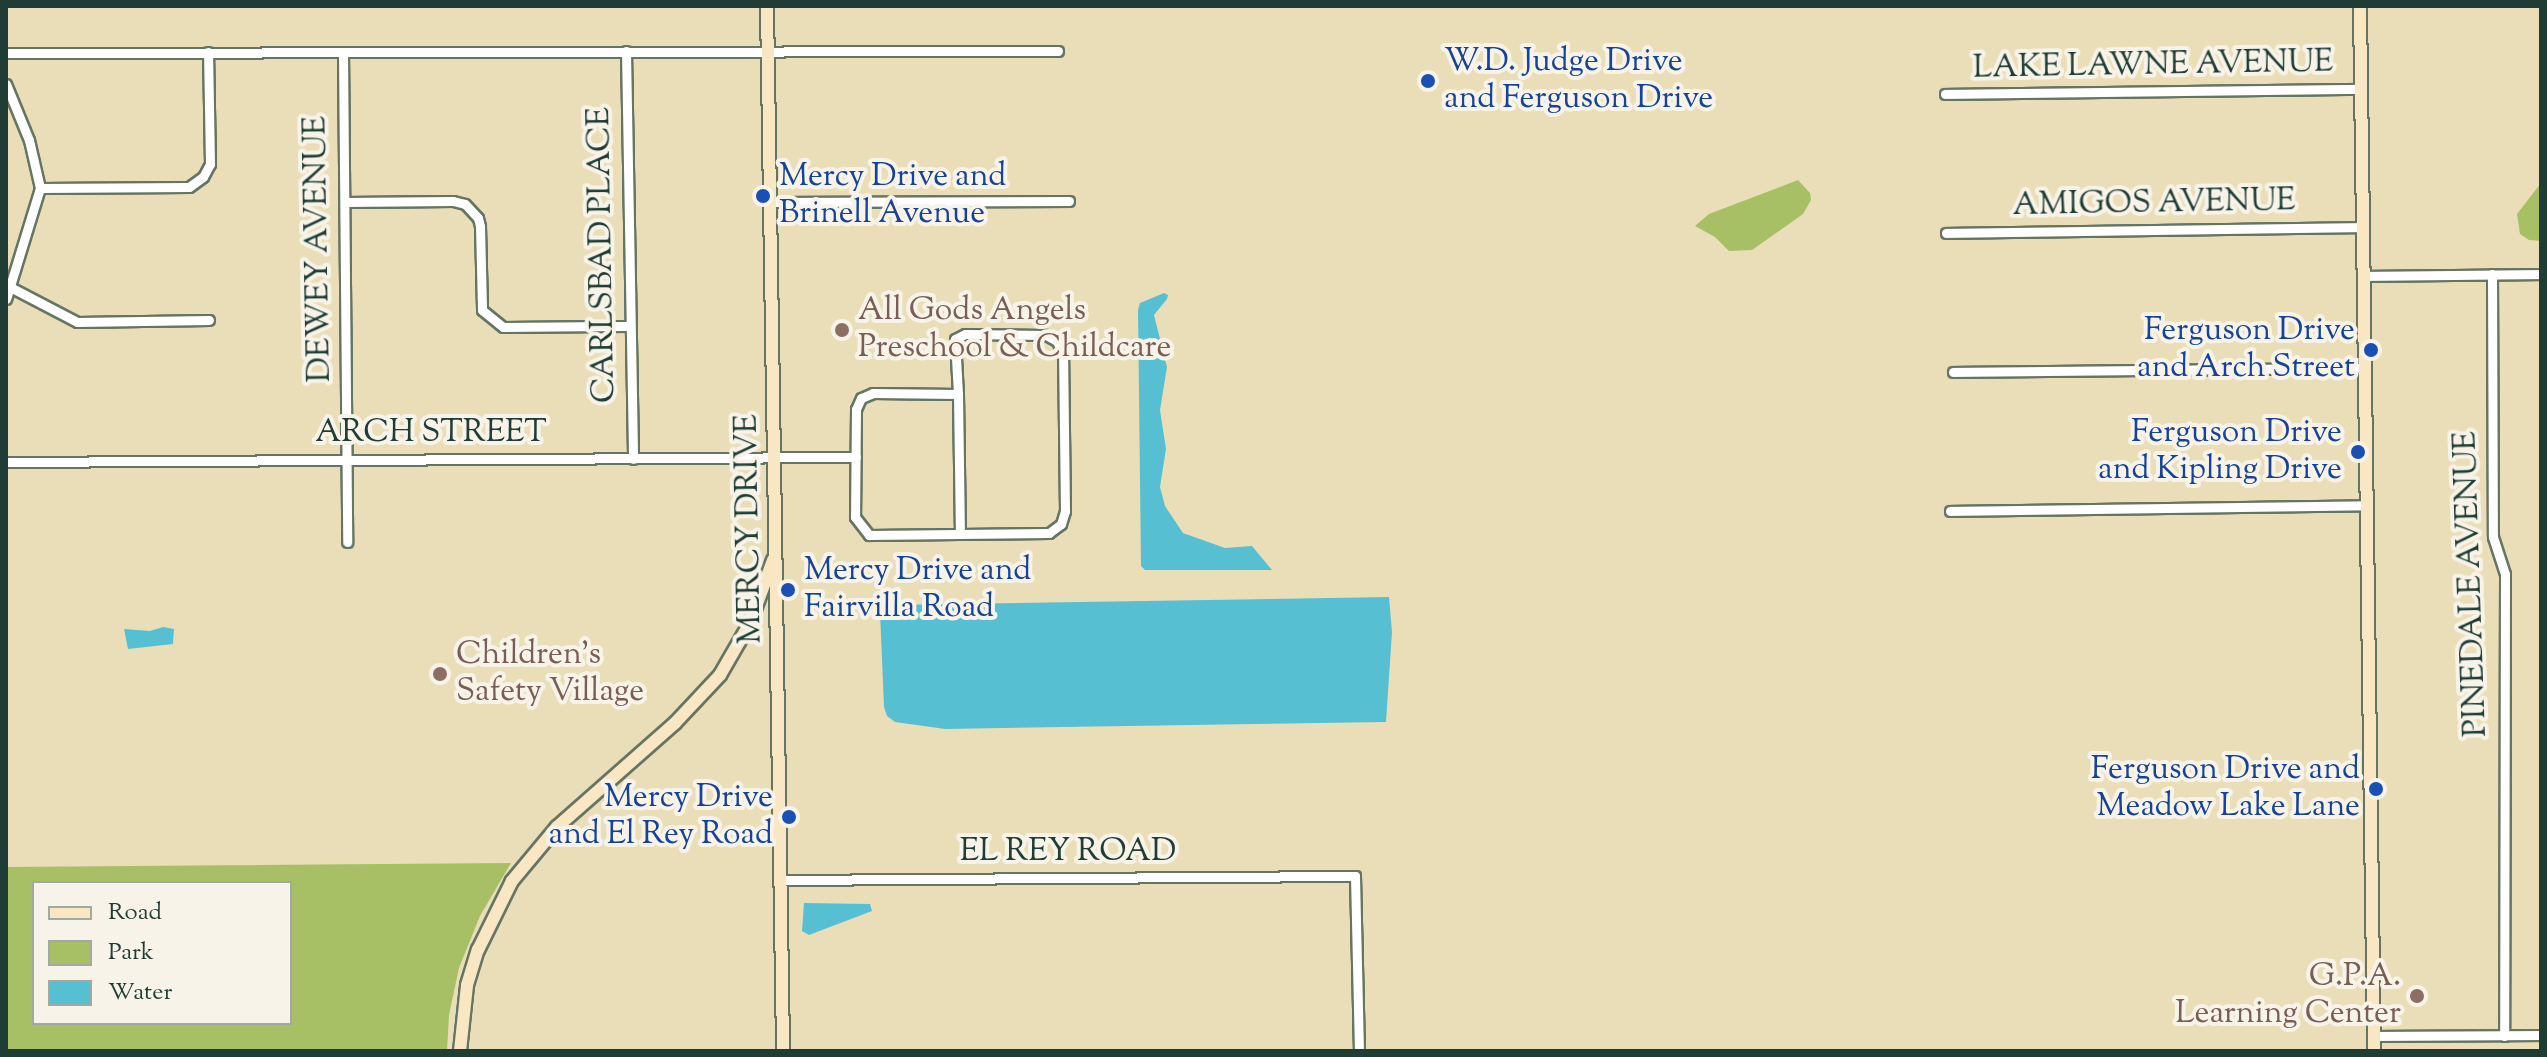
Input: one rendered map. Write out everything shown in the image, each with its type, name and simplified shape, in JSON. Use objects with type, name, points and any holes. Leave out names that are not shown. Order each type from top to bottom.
[{"type":"street","name":"MERCY DRIVE","points":[[767,6],[783,1051]]},
{"type":"street","points":[[2360,6],[2374,1051]]},
{"type":"street","name":"CARLSBAD PLACE","points":[[626,51],[633,459]]},
{"type":"street","points":[[6,53],[1058,51]]},
{"type":"street","points":[[40,188],[189,187],[203,177],[210,164],[208,52]]},
{"type":"street","name":"DEWEY AVENUE","points":[[343,52],[347,542]]},
{"type":"street","points":[[6,84],[29,140],[40,188],[12,288],[6,299]]},
{"type":"street","name":"LAKE LAWNE AVENUE","points":[[1945,94],[2362,89]]},
{"type":"street","points":[[345,202],[453,201],[465,204],[478,218],[482,310],[494,323],[511,328],[629,326]]},
{"type":"street","points":[[772,202],[1069,201]]},
{"type":"street","name":"AMIGOS AVENUE","points":[[1946,233],[2363,227]]},
{"type":"street","name":"PINEDALE AVENUE","points":[[2492,274],[2493,537],[2505,574],[2504,1036]]},
{"type":"street","points":[[2364,276],[2541,274]]},
{"type":"street","points":[[12,288],[77,322],[209,320]]},
{"type":"street","points":[[958,394],[873,393],[861,398],[856,409],[855,517],[869,535],[1049,533],[1061,524],[1065,511],[1063,370],[1057,341],[1046,335],[965,334],[955,339],[958,394],[960,533]]},
{"type":"street","points":[[1953,372],[2364,368]]},
{"type":"street","name":"ARCH STREET","points":[[6,462],[856,457]]},
{"type":"street","points":[[1950,511],[2366,505]]},
{"type":"street","points":[[460,1051],[467,985],[474,962],[512,881],[557,827],[675,723],[720,675],[750,623],[776,553]]},
{"type":"street","points":[[750,623],[756,618],[777,616]]},
{"type":"street","name":"EL REY ROAD","points":[[780,880],[1355,876],[1359,1051]]},
{"type":"street","points":[[2374,1036],[2541,1035]]},
{"type":"green space","points":[[1798,180],[1810,193],[1811,200],[1803,214],[1752,250],[1729,251],[1715,237],[1695,226],[1709,214]]},
{"type":"green space","points":[[2541,183],[2541,241],[2529,240],[2520,234],[2517,214]]},
{"type":"green space","points":[[511,863],[480,916],[459,968],[449,1015],[447,1051],[6,1051],[6,867]]},
{"type":"water","points":[[1164,293],[1168,295],[1167,299],[1154,315],[1167,367],[1160,410],[1166,449],[1160,487],[1165,506],[1183,533],[1225,548],[1252,546],[1272,570],[1145,570],[1141,566],[1138,310],[1140,303]]},
{"type":"water","points":[[1389,597],[1392,632],[1386,722],[945,729],[895,722],[887,716],[884,707],[880,612],[891,605]]},
{"type":"water","points":[[163,627],[174,629],[173,644],[128,649],[124,629],[150,631]]},
{"type":"water","points":[[804,903],[870,904],[872,911],[809,935],[802,931]]},
{"type":"place","name":"W.D. Judge Drive and Ferguson Drive","points":[[1428,81]]},
{"type":"place","name":"Mercy Drive and Brinell Avenue","points":[[763,196]]},
{"type":"place","name":"All Gods Angels Preschool & Childcare","points":[[842,330]]},
{"type":"place","name":"Ferguson Drive and Arch Street","points":[[2371,350]]},
{"type":"place","name":"Ferguson Drive and Kipling Drive","points":[[2358,452]]},
{"type":"place","name":"Mercy Drive and Fairvilla Road","points":[[788,590]]},
{"type":"place","name":"Children's Safety Village","points":[[440,674]]},
{"type":"place","name":"Ferguson Drive and Meadow Lake Lane","points":[[2376,789]]},
{"type":"place","name":"Mercy Drive and El Rey Road","points":[[789,817]]},
{"type":"place","name":"G.P.A. Learning Center","points":[[2417,996]]}]
